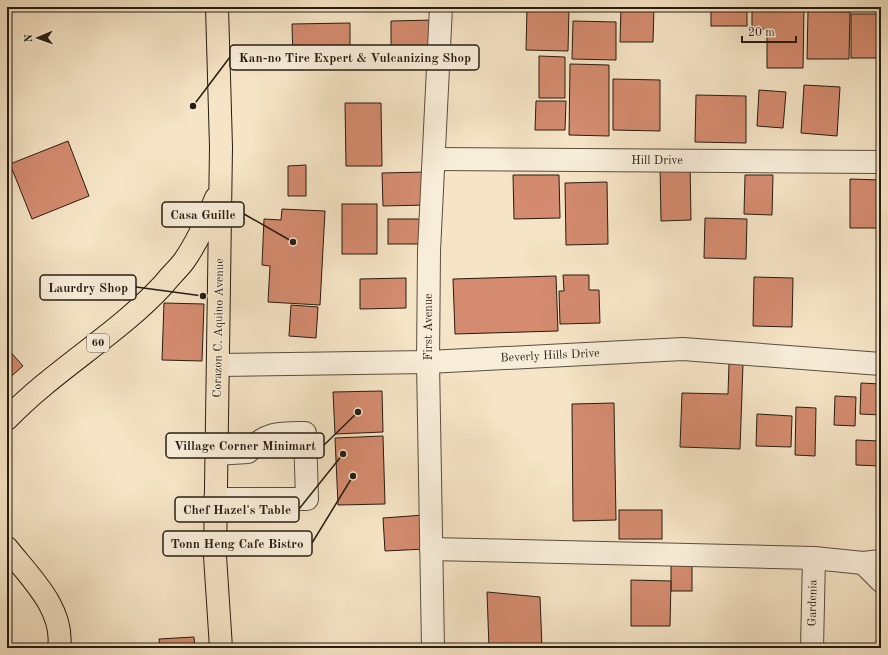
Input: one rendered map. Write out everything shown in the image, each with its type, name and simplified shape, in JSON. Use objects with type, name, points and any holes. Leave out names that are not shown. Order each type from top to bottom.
[{"type":"main road","name":"Corazon C. Aquino Avenue","points":[[217,7],[220,166],[220,283],[215,556],[221,648]]},
{"type":"main road","name":"60","points":[[7,419],[25,401],[125,322],[152,296],[183,262],[202,232],[216,197],[220,166]]},
{"type":"main road","points":[[183,262],[195,257],[206,258],[215,267],[220,283]]},
{"type":"main road","points":[[7,548],[44,595],[53,612],[60,630],[59,648]]},
{"type":"street","name":"First Avenue","points":[[434,648],[428,362],[429,251],[441,7]]},
{"type":"street","name":"Hill Drive","points":[[434,160],[881,162]]},
{"type":"street","name":"Beverly Hills Drive","points":[[218,365],[428,362],[683,349],[881,364]]},
{"type":"street","points":[[215,499],[307,499],[305,433],[276,433],[258,441],[248,452],[216,454]]},
{"type":"street","points":[[431,549],[814,558],[872,562],[881,581]]},
{"type":"street","name":"Gardenia","points":[[812,648],[814,558]]},
{"type":"building","points":[[527,7],[569,7],[568,51],[526,50]]},
{"type":"building","points":[[621,7],[654,7],[653,42],[620,42]]},
{"type":"building","points":[[711,7],[747,7],[747,26],[711,26]]},
{"type":"building","points":[[752,7],[804,7],[803,68],[767,68],[767,29],[752,29]]},
{"type":"building","points":[[808,11],[850,12],[849,59],[807,59]]},
{"type":"building","points":[[851,14],[881,14],[881,58],[851,58]]},
{"type":"building","points":[[435,20],[435,58],[391,58],[391,21]]},
{"type":"building","points":[[573,21],[616,22],[616,60],[572,59]]},
{"type":"building","points":[[350,23],[350,59],[293,60],[292,24]]},
{"type":"building","points":[[539,56],[565,57],[565,98],[539,98]]},
{"type":"building","points":[[570,64],[609,65],[609,136],[569,135]]},
{"type":"building","points":[[613,79],[660,80],[660,131],[613,130]]},
{"type":"building","points":[[804,85],[840,87],[837,136],[801,133]]},
{"type":"building","points":[[759,90],[786,92],[783,128],[757,126]]},
{"type":"building","points":[[696,95],[746,96],[746,143],[695,142]]},
{"type":"building","points":[[536,101],[566,101],[565,130],[535,130]]},
{"type":"building","points":[[345,103],[381,103],[382,166],[346,166]]},
{"type":"building","points":[[68,141],[89,196],[32,219],[10,164]]},
{"type":"building","points":[[690,163],[691,220],[661,221],[660,164]]},
{"type":"building","points":[[306,165],[306,196],[288,196],[288,166]]},
{"type":"building","points":[[427,172],[427,205],[383,206],[382,173]]},
{"type":"building","points":[[513,175],[559,175],[560,218],[514,219]]},
{"type":"building","points":[[745,175],[773,175],[772,215],[744,214]]},
{"type":"building","points":[[850,179],[881,180],[881,228],[850,228]]},
{"type":"building","points":[[607,182],[608,244],[566,245],[565,183]]},
{"type":"building","points":[[342,204],[377,204],[377,254],[342,254]]},
{"type":"building","points":[[282,209],[325,211],[320,305],[268,302],[270,266],[262,265],[264,219],[281,220]]},
{"type":"building","points":[[705,218],[747,219],[746,259],[704,258]]},
{"type":"building","points":[[388,219],[423,219],[423,244],[388,244]]},
{"type":"building","points":[[563,275],[589,275],[589,290],[599,290],[600,323],[560,324],[559,291],[564,291]]},
{"type":"building","points":[[556,276],[558,331],[455,334],[453,279]]},
{"type":"building","points":[[754,277],[793,278],[792,327],[753,326]]},
{"type":"building","points":[[406,278],[406,308],[360,309],[360,279]]},
{"type":"building","points":[[164,303],[204,304],[202,361],[162,360]]},
{"type":"building","points":[[291,305],[318,307],[316,338],[289,336]]},
{"type":"building","points":[[7,348],[23,366],[7,380]]},
{"type":"building","points":[[729,363],[743,364],[740,449],[680,447],[682,393],[728,394]]},
{"type":"building","points":[[861,383],[881,384],[881,415],[860,414]]},
{"type":"building","points":[[382,391],[383,432],[335,434],[333,392]]},
{"type":"building","points":[[835,396],[856,397],[855,426],[834,425]]},
{"type":"building","points":[[614,403],[616,520],[573,521],[572,404]]},
{"type":"building","points":[[796,407],[816,408],[815,456],[795,455]]},
{"type":"building","points":[[757,414],[792,416],[791,447],[756,446]]},
{"type":"building","points":[[383,436],[385,504],[338,505],[335,438]]},
{"type":"building","points":[[856,440],[880,441],[879,466],[856,465]]},
{"type":"building","points":[[619,510],[662,510],[662,539],[619,539]]},
{"type":"building","points":[[424,515],[425,549],[385,551],[383,518]]},
{"type":"building","points":[[671,562],[692,562],[692,591],[671,591]]},
{"type":"building","points":[[631,580],[671,581],[670,626],[631,626]]},
{"type":"building","points":[[487,592],[540,597],[542,648],[489,648]]},
{"type":"building","points":[[194,637],[195,648],[160,648],[159,639]]},
{"type":"place","name":"Kan-no Tire Expert & Vulcanizing Shop","points":[[193,106]]},
{"type":"place","name":"Casa Guille","points":[[293,242]]},
{"type":"place","name":"Laurdry Shop","points":[[203,296]]},
{"type":"place","name":"Village Corner Minimart","points":[[358,412]]},
{"type":"place","name":"Chef Hazel's Table","points":[[343,454]]},
{"type":"place","name":"Tonn Heng Cafe Bistro","points":[[353,476]]}]
